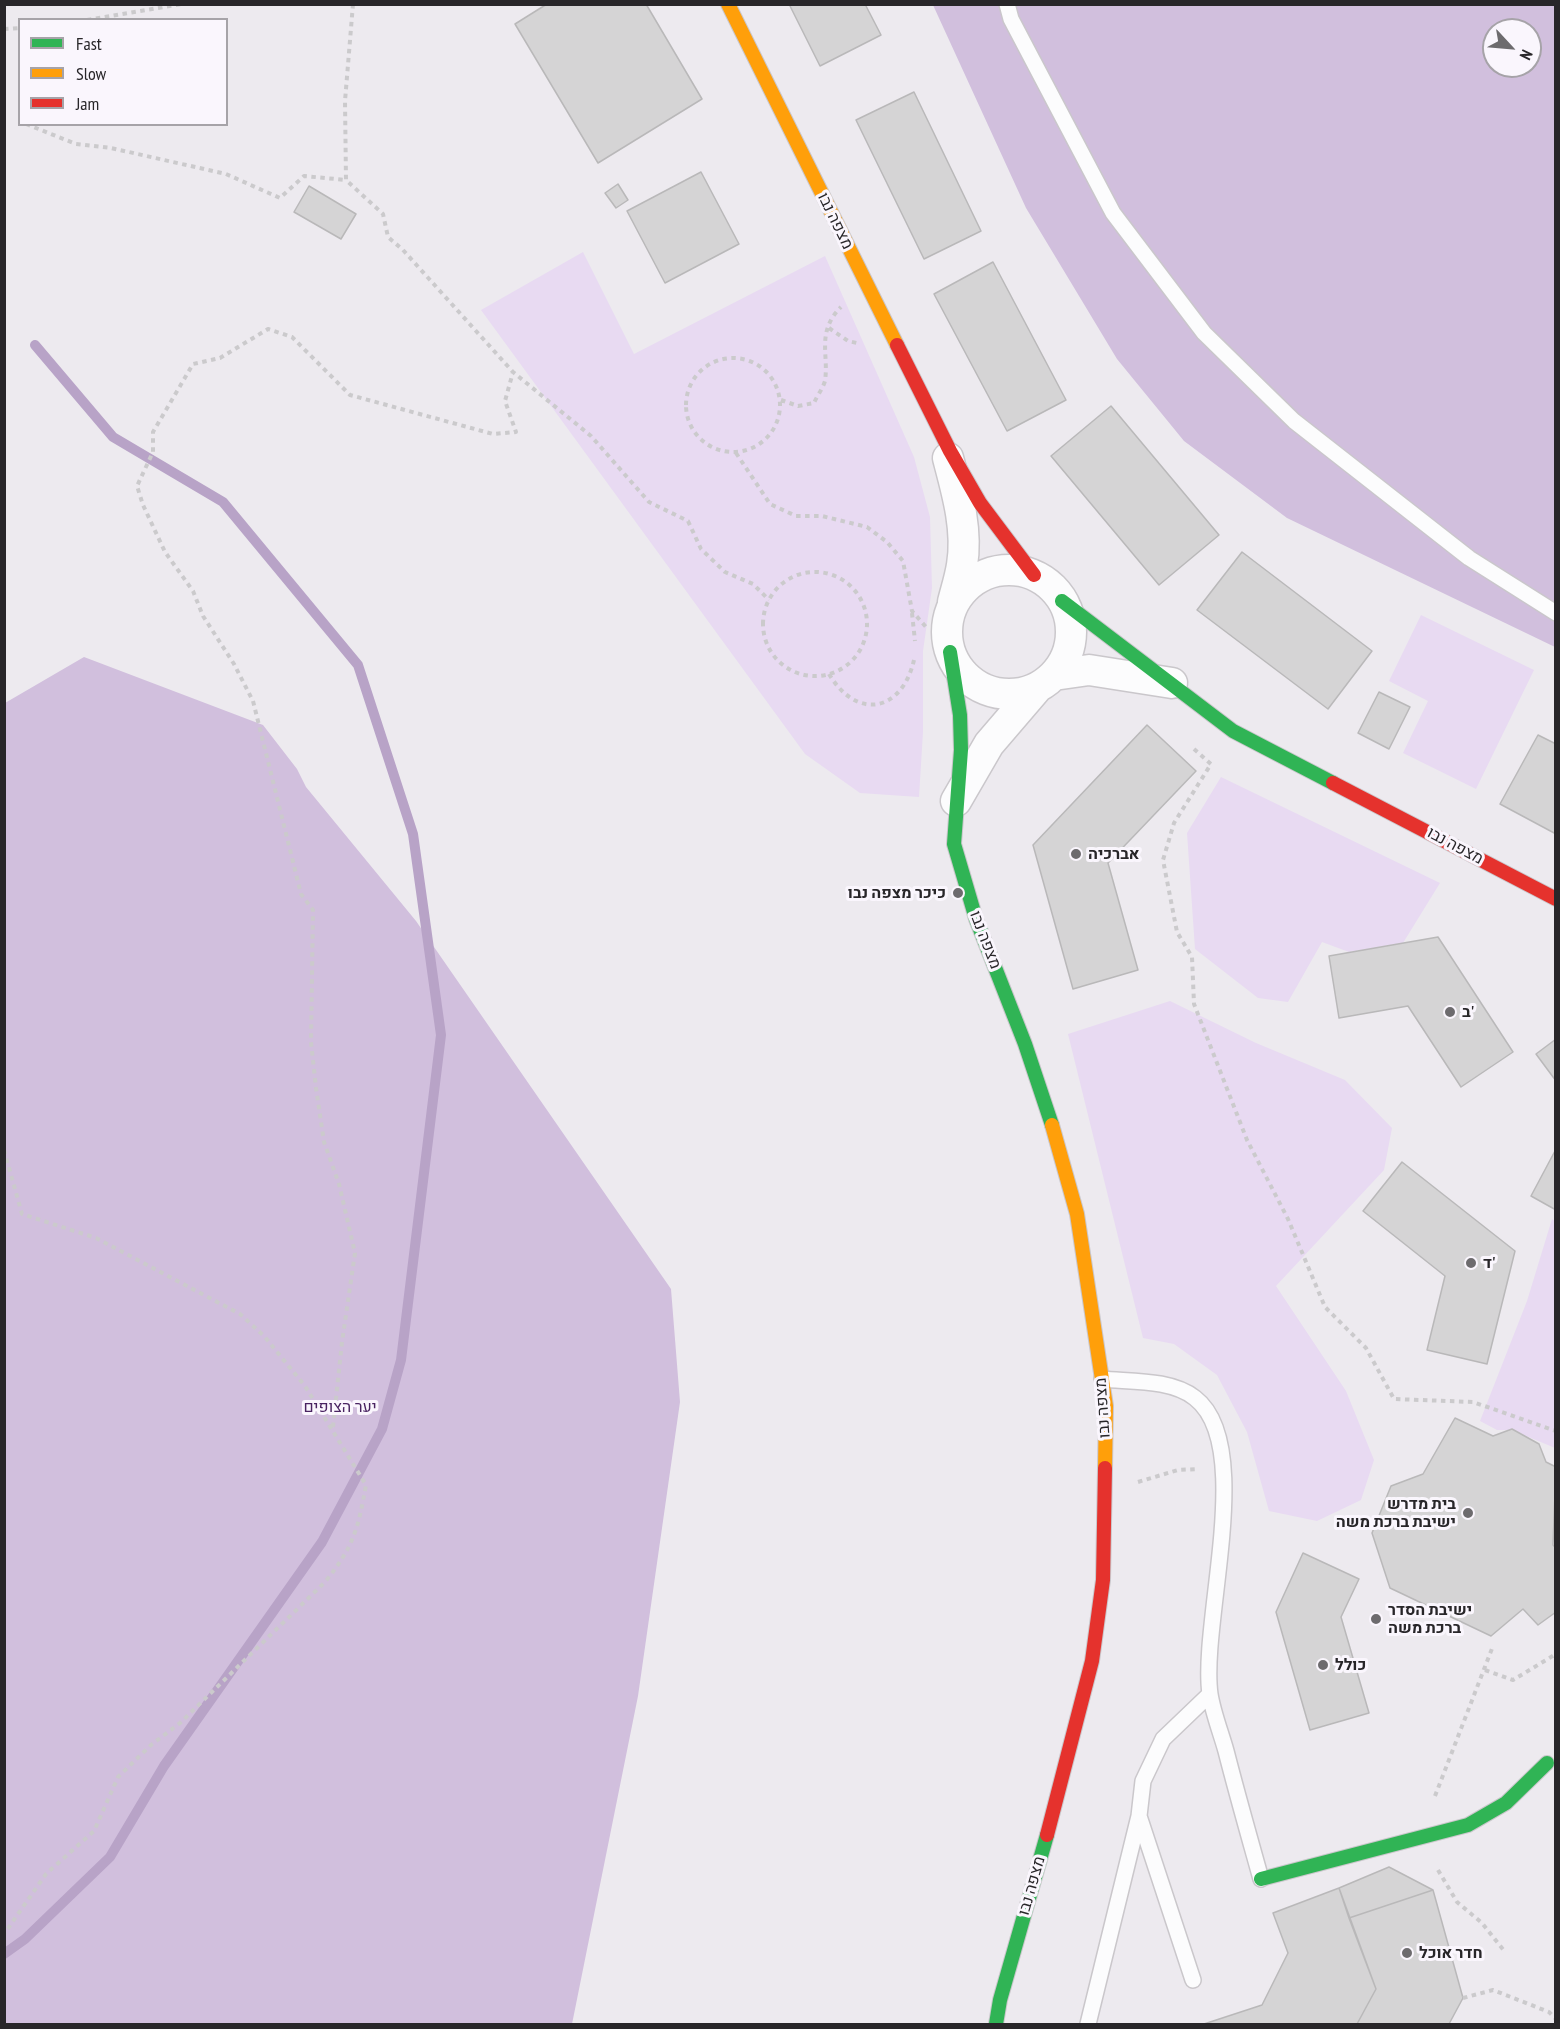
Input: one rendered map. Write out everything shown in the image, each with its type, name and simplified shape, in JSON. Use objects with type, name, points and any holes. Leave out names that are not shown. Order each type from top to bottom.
[{"type":"street","name":"מצפה נבו","points":[[728,4],[944,437],[980,503],[1034,575]]},
{"type":"street","name":"מצפה נבו","points":[[944,437],[958,498],[963,544],[962,565],[950,611]]},
{"type":"street","points":[[1016,570],[1034,575],[1050,586],[1062,601],[1070,619],[1071,638],[1066,657],[1045,681],[1016,694],[995,693],[975,685],[960,671],[950,652],[946,632],[950,611],[961,592],[976,579],[996,571],[1016,570]]},
{"type":"street","name":"מצפה נבו","points":[[1062,601],[1233,731],[1556,899]]},
{"type":"street","name":"מצפה נבו","points":[[950,652],[960,715],[962,774],[956,801],[954,844],[964,882],[1025,1044],[1055,1133],[1077,1214],[1106,1406],[1107,1493],[1103,1580],[1092,1661],[1064,1773],[1000,2000],[996,2025]]},
{"type":"street","name":"מצפה נבו","points":[[956,801],[989,744],[1045,681],[1089,670],[1172,683]]},
{"type":"street","points":[[1261,1879],[1468,1825],[1506,1803],[1547,1763]]},
{"type":"lane","points":[[1007,4],[1011,19],[1113,213],[1204,333],[1294,421],[1469,558],[1556,613]]},
{"type":"lane","points":[[1102,1379],[1173,1387],[1196,1398],[1215,1426],[1226,1505],[1210,1639],[1210,1694],[1261,1879]]},
{"type":"lane","points":[[1088,2025],[1139,1816],[1143,1781],[1163,1739],[1210,1694]]},
{"type":"lane","points":[[1139,1816],[1193,1980]]},
{"type":"path","points":[[99,18],[182,4]]},
{"type":"path","points":[[346,180],[345,100],[353,4]]},
{"type":"path","points":[[31,126],[76,144],[111,148],[226,174],[280,198],[304,176],[346,180],[383,214],[388,237],[403,249],[513,372],[591,436],[649,502],[688,521],[701,549],[725,572],[753,584],[769,600]]},
{"type":"path","points":[[781,400],[798,406],[814,403],[825,382],[823,348],[833,316],[866,283]]},
{"type":"path","points":[[333,1427],[355,1253],[339,1184],[324,1142],[316,1088],[311,1042],[313,910],[301,894],[253,701],[234,663],[203,616],[193,591],[165,552],[142,505],[137,486],[153,453],[153,432],[193,364],[220,358],[268,330],[292,337],[350,395],[493,434],[516,432],[505,401],[513,372]]},
{"type":"path","points":[[723,358],[747,360],[768,372],[777,385],[781,400],[780,416],[764,441],[751,450],[736,453],[720,452],[706,445],[694,434],[687,420],[685,404],[689,388],[697,374],[708,364],[723,358]]},
{"type":"path","points":[[736,453],[770,504],[796,516],[822,516],[867,527],[887,542],[903,561],[916,650],[911,674],[887,702],[873,706],[859,703],[837,688],[829,674]]},
{"type":"path","points":[[810,572],[835,576],[856,591],[864,606],[867,622],[865,639],[858,655],[845,667],[829,674],[812,676],[795,672],[776,657],[764,633],[764,617],[769,600],[786,581],[810,572]]},
{"type":"path","points":[[912,612],[950,652]]},
{"type":"path","points":[[1191,793],[1174,823],[1163,860],[1177,932],[1192,957],[1194,1004],[1248,1140],[1288,1219],[1325,1308],[1366,1348],[1394,1399],[1473,1402],[1556,1431]]},
{"type":"path","points":[[4,1150],[22,1214],[96,1238],[240,1314],[264,1336],[305,1386],[333,1427],[366,1485],[357,1531],[345,1557],[324,1582],[180,1724],[151,1744],[118,1777],[94,1831],[46,1874],[4,1934]]},
{"type":"path","points":[[1107,1493],[1178,1470],[1222,1467]]},
{"type":"path","points":[[1484,1670],[1513,1680],[1556,1654]]},
{"type":"path","points":[[1463,1998],[1493,1990],[1549,2012],[1556,2019]]},
{"type":"shaded area","points":[[583,252],[634,354],[825,256],[914,457],[930,517],[932,588],[923,651],[923,732],[919,797],[860,793],[805,754],[481,310]]},
{"type":"shaded area","points":[[1421,615],[1534,670],[1476,789],[1403,753],[1428,701],[1389,681]]},
{"type":"shaded area","points":[[1221,777],[1440,883],[1403,943],[1349,952],[1322,942],[1288,1002],[1258,998],[1195,949],[1187,833]]},
{"type":"shaded area","points":[[1170,1001],[1256,1043],[1345,1080],[1392,1128],[1384,1170],[1276,1286],[1346,1391],[1374,1460],[1361,1500],[1317,1521],[1269,1511],[1247,1432],[1217,1375],[1174,1344],[1143,1338],[1068,1034]]},
{"type":"shaded area","points":[[1552,1219],[1556,1222],[1555,1448],[1512,1430],[1497,1430],[1480,1421],[1527,1301]]},
{"type":"green space","points":[[933,5],[1555,5],[1555,647],[1287,518],[1184,441],[1117,359],[1026,208]]},
{"type":"green space","name":"יער הצופים","points":[[84,657],[263,725],[297,769],[306,787],[416,921],[671,1289],[680,1402],[638,1696],[572,2024],[5,2024],[5,703]]},
{"type":"building","points":[[547,4],[646,4],[702,99],[598,163],[515,24]]},
{"type":"building","points":[[789,4],[865,4],[881,35],[820,66]]},
{"type":"building","points":[[914,92],[981,231],[924,259],[856,120]]},
{"type":"building","points":[[701,172],[739,244],[665,283],[627,211]]},
{"type":"building","points":[[618,184],[628,200],[616,208],[605,193]]},
{"type":"building","points":[[309,186],[356,214],[341,239],[294,212]]},
{"type":"building","points":[[993,262],[1066,400],[1007,431],[934,294]]},
{"type":"building","points":[[1111,406],[1219,535],[1159,585],[1051,456]]},
{"type":"building","points":[[1242,552],[1372,651],[1328,709],[1197,610]]},
{"type":"building","points":[[1379,692],[1410,707],[1389,749],[1358,733]]},
{"type":"building","name":"אברכיה","points":[[1147,725],[1196,771],[1108,863],[1138,970],[1073,989],[1033,845]]},
{"type":"building","points":[[1538,735],[1556,744],[1556,834],[1500,804]]},
{"type":"building","name":"ב'","points":[[1438,937],[1513,1052],[1461,1087],[1408,1006],[1339,1018],[1329,956]]},
{"type":"building","points":[[1556,1039],[1556,1081],[1536,1054]]},
{"type":"building","points":[[1556,1149],[1556,1210],[1531,1196]]},
{"type":"building","name":"ד'","points":[[1402,1162],[1515,1251],[1487,1364],[1427,1350],[1445,1276],[1363,1211]]},
{"type":"building","name":"בית מדרש ישיבת ברכת משה","points":[[1455,1418],[1493,1436],[1512,1429],[1539,1444],[1546,1462],[1556,1467],[1553,1545],[1556,1548],[1556,1612],[1538,1625],[1523,1609],[1491,1636],[1390,1588],[1372,1533],[1391,1486],[1423,1474]]},
{"type":"building","name":"כולל","points":[[1303,1553],[1359,1579],[1341,1617],[1369,1713],[1310,1730],[1276,1612]]},
{"type":"building","points":[[1389,1867],[1433,1890],[1349,1918],[1339,1888]]},
{"type":"building","points":[[1339,1888],[1376,1989],[1357,2024],[1204,2024],[1262,2005],[1288,1953],[1273,1913]]},
{"type":"building","name":"חדר אוכל","points":[[1433,1890],[1463,1998],[1449,2024],[1357,2024],[1376,1989],[1349,1918]]},
{"type":"waterway","points":[[4,1954],[25,1939],[110,1857],[164,1766],[322,1542],[382,1429],[401,1360],[441,1035],[413,834],[358,665],[223,502],[113,437],[35,345]]},
{"type":"traffic: fast","points":[[1062,601],[1233,731],[1333,783]]},
{"type":"traffic: fast","points":[[950,652],[960,715],[961,750],[954,844],[976,919],[1025,1044],[1052,1125]]},
{"type":"traffic: fast","points":[[1261,1879],[1468,1825],[1506,1803],[1547,1763]]},
{"type":"traffic: fast","points":[[996,2024],[1000,2000],[1047,1835]]},
{"type":"traffic: slow","points":[[728,4],[897,345]]},
{"type":"traffic: slow","points":[[1052,1125],[1077,1214],[1106,1406],[1105,1468]]},
{"type":"traffic: jam","points":[[897,345],[950,451],[980,503],[1034,575]]},
{"type":"traffic: jam","points":[[1333,783],[1556,899]]},
{"type":"traffic: jam","points":[[1047,1835],[1092,1661],[1103,1580],[1105,1468]]},
{"type":"place","name":"אברכיה","points":[[1076,854]]},
{"type":"place","name":"כיכר מצפה נבו","points":[[958,893]]},
{"type":"place","name":"ב'","points":[[1450,1012]]},
{"type":"place","name":"ד'","points":[[1471,1263]]},
{"type":"place","name":"בית מדרש ישיבת ברכת משה","points":[[1468,1513]]},
{"type":"place","name":"ישיבת הסדר ברכת משה","points":[[1376,1619]]},
{"type":"place","name":"כולל","points":[[1323,1665]]},
{"type":"place","name":"חדר אוכל","points":[[1407,1953]]}]
